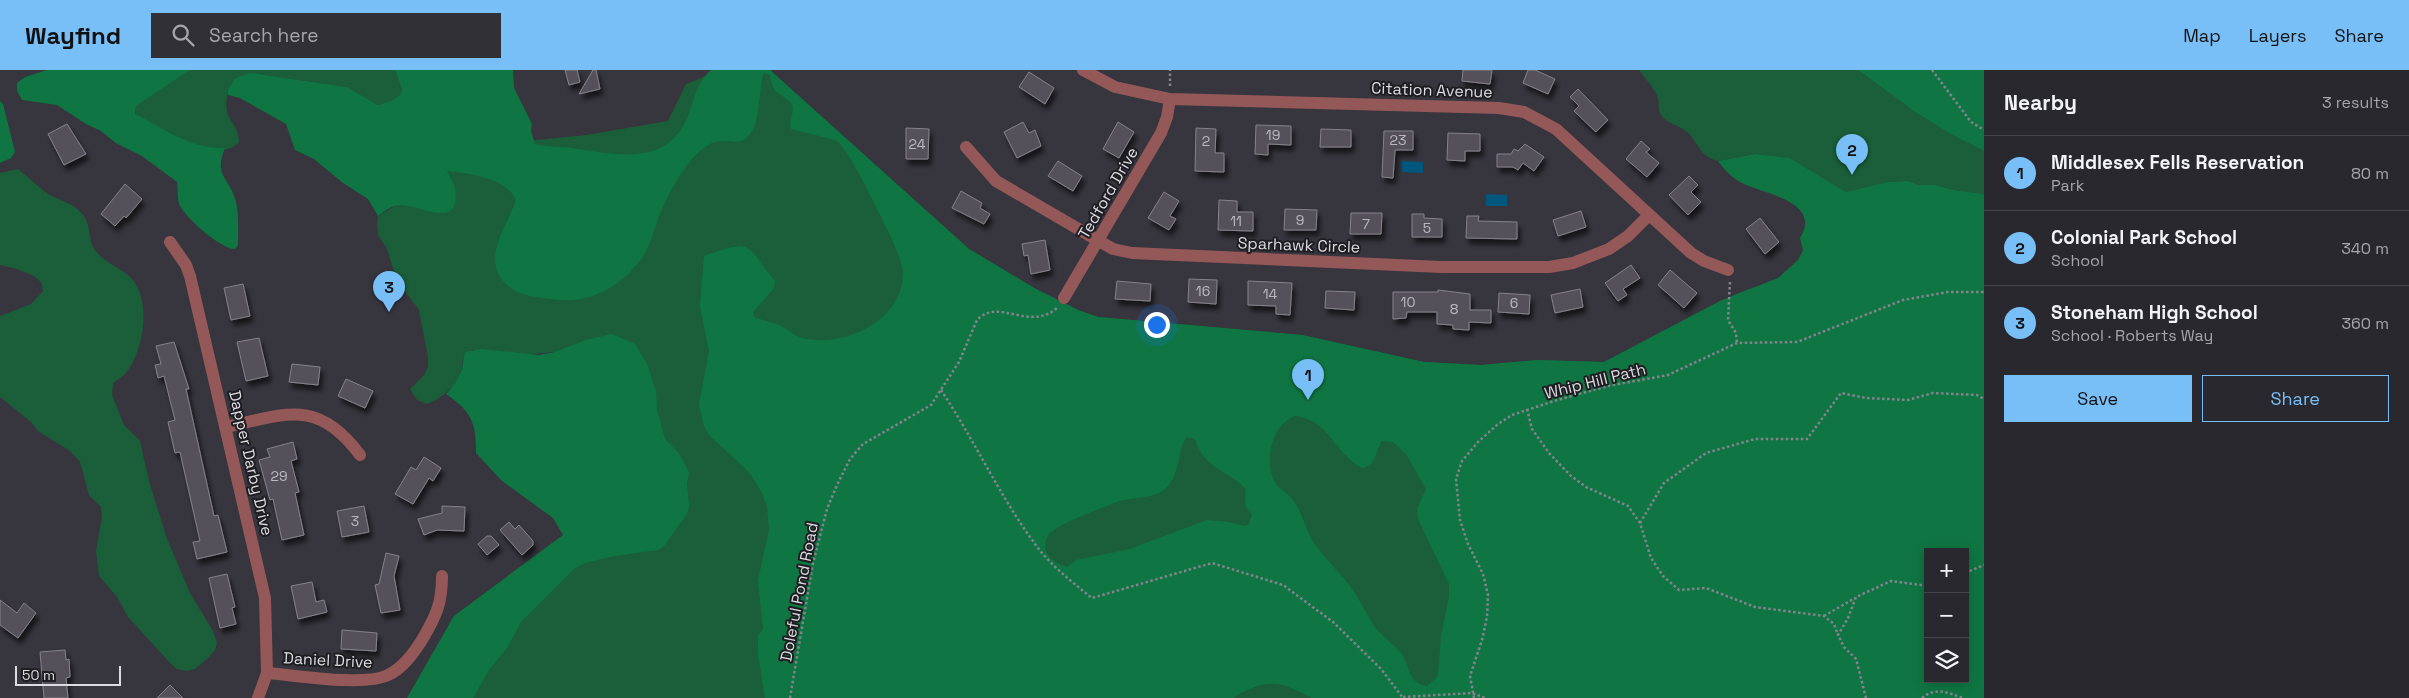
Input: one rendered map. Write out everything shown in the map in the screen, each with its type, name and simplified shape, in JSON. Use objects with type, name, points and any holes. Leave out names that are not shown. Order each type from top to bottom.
[{"type":"street","name":"Citation Avenue","points":[[1083,70],[1115,86],[1170,99],[1498,108],[1524,112],[1556,129],[1648,215],[1698,258],[1728,270]]},
{"type":"street","name":"Tedford Drive","points":[[1064,298],[1161,133],[1170,99]]},
{"type":"street","name":"Sparhawk Circle","points":[[966,147],[996,181],[1099,241],[1123,252],[1159,256],[1441,267],[1539,268],[1573,263],[1609,249],[1628,236],[1648,215]]},
{"type":"street","name":"Dapper Darby Drive","points":[[170,242],[190,273],[265,598],[267,673],[258,698]]},
{"type":"street","points":[[226,427],[301,413],[321,419],[341,432],[360,455]]},
{"type":"street","name":"Daniel Drive","points":[[267,673],[355,680],[376,679],[388,675],[408,660],[436,617],[440,604],[442,576]]},
{"type":"path","points":[[1932,70],[1971,122],[1984,130]]},
{"type":"path","points":[[1728,270],[1731,291],[1728,320],[1736,333],[1737,343]]},
{"type":"path","name":"Whip Hill Path","points":[[1474,698],[1470,676],[1482,640],[1487,617],[1488,595],[1483,574],[1468,544],[1460,520],[1456,479],[1462,461],[1478,442],[1505,419],[1527,409],[1608,386],[1668,375],[1737,343],[1797,342],[1903,300],[1948,292],[1984,292]]},
{"type":"path","name":"Doleful Pond Road","points":[[790,698],[812,563],[827,509],[850,459],[863,444],[931,405],[960,362],[977,320],[981,316],[999,311],[1032,318],[1047,315],[1064,298]]},
{"type":"path","points":[[941,390],[1039,548],[1062,573],[1092,598],[1212,563],[1284,585],[1333,622],[1381,669],[1403,698],[1472,693],[1485,698]]},
{"type":"path","points":[[1640,523],[1664,483],[1706,453],[1754,439],[1808,439],[1841,393],[1866,398],[1908,400],[1933,393],[1976,395],[1984,400]]},
{"type":"path","points":[[1527,409],[1532,429],[1549,453],[1571,476],[1586,487],[1628,506],[1640,523],[1650,558],[1664,576],[1679,590],[1706,588],[1755,607],[1824,616],[1834,624],[1844,647],[1856,659],[1866,698]]},
{"type":"path","points":[[1969,571],[1984,565]]},
{"type":"path","points":[[1824,616],[1891,581],[1924,585]]},
{"type":"path","points":[[1838,635],[1848,618],[1856,598]]},
{"type":"path","points":[[1922,698],[1926,694],[1942,690],[1962,698]]},
{"type":"green space","points":[[47,70],[190,70],[136,106],[135,114],[190,142],[201,146],[225,148],[221,165],[222,171],[233,194],[238,213],[238,245],[235,249],[229,248],[213,239],[184,212],[179,204],[177,182],[142,156],[116,143],[101,131],[86,124],[57,105],[22,100],[17,91],[17,83],[25,77]]},
{"type":"green space","points":[[190,70],[395,70],[402,89],[400,95],[391,101],[378,105],[347,87],[264,75],[234,79],[228,92],[226,107],[237,132],[239,142],[229,148],[217,150],[187,141],[135,114],[136,106]]},
{"type":"green space","points":[[395,70],[513,70],[514,88],[532,124],[531,131],[535,144],[605,153],[634,154],[661,148],[672,140],[686,121],[697,90],[711,70],[770,70],[969,249],[1036,289],[1078,310],[1098,317],[1302,335],[1424,362],[1481,365],[1538,360],[1604,362],[1720,301],[1778,278],[1798,260],[1803,250],[1800,238],[1805,225],[1803,215],[1797,207],[1786,200],[1740,182],[1718,161],[1755,154],[1790,158],[1846,192],[1887,182],[1908,181],[1919,185],[1936,185],[1953,190],[1984,194],[1984,698],[1312,698],[1281,685],[1264,684],[1233,698],[765,698],[758,654],[758,635],[763,629],[758,580],[769,530],[767,506],[761,491],[748,471],[709,435],[704,426],[699,405],[709,351],[700,306],[704,256],[720,250],[741,246],[752,252],[775,281],[774,288],[753,312],[754,317],[780,325],[799,337],[822,340],[838,338],[854,334],[869,327],[893,305],[900,291],[903,275],[900,259],[891,238],[852,161],[842,146],[835,140],[791,129],[792,104],[775,90],[770,75],[764,73],[756,121],[750,134],[742,141],[712,143],[691,160],[668,196],[642,258],[624,278],[613,286],[590,297],[565,300],[538,297],[515,291],[505,283],[498,273],[495,263],[498,242],[516,200],[504,186],[476,175],[447,171],[455,188],[455,201],[452,209],[438,213],[399,205],[378,216],[368,199],[343,183],[314,159],[295,150],[286,124],[240,98],[228,95],[228,90],[234,79],[250,73],[347,87],[378,105],[391,101],[400,95],[402,89]],"holes":[[[1295,416],[1307,419],[1324,430],[1344,454],[1362,468],[1371,464],[1382,441],[1393,442],[1406,454],[1426,489],[1417,509],[1418,519],[1449,584],[1449,597],[1441,636],[1438,676],[1427,686],[1416,682],[1413,678],[1401,653],[1379,632],[1349,585],[1314,543],[1296,504],[1274,481],[1270,463],[1272,444],[1281,427],[1287,420]],[[1186,437],[1195,439],[1199,449],[1210,463],[1246,489],[1246,506],[1252,514],[1249,524],[1245,526],[1207,520],[1130,549],[1076,560],[1067,567],[1057,563],[1050,557],[1045,549],[1046,542],[1050,533],[1063,524],[1113,503],[1155,495],[1165,489],[1170,484],[1176,471]]]},
{"type":"green space","points":[[721,70],[770,70],[969,249],[1036,289],[1078,310],[1098,317],[1302,335],[1424,362],[1481,365],[1538,360],[1604,362],[1720,301],[1748,289],[1984,222],[1984,698],[407,698],[454,616],[563,535],[554,352],[526,355],[472,350],[463,357],[457,380],[447,392],[427,404],[417,400],[410,389],[424,375],[428,367],[428,357],[419,310],[397,281],[387,249],[378,235],[378,216],[397,205],[412,180],[527,141],[586,135],[668,121],[686,84]]},
{"type":"green space","points":[[1639,70],[1858,70],[1915,112],[1952,135],[1984,151],[1984,194],[1953,190],[1936,185],[1919,185],[1908,181],[1887,182],[1846,192],[1790,158],[1755,154],[1718,161],[1712,159],[1703,152],[1687,132],[1663,118],[1659,111],[1656,93]]},
{"type":"green space","points":[[1858,70],[1984,70],[1984,151],[1952,135],[1915,112]]},
{"type":"green space","points":[[0,101],[3,104],[15,152],[11,158],[0,163]]},
{"type":"green space","points":[[18,169],[44,191],[77,208],[87,222],[91,243],[98,254],[131,278],[138,287],[142,299],[143,312],[141,340],[132,365],[125,374],[113,383],[112,395],[124,425],[140,441],[149,481],[166,536],[190,593],[213,631],[217,643],[215,650],[195,669],[187,671],[177,669],[170,663],[128,617],[117,597],[99,576],[96,551],[102,516],[101,507],[89,495],[80,462],[70,451],[38,431],[31,422],[0,397],[0,316],[31,304],[43,291],[41,282],[34,276],[0,265],[0,173]]},
{"type":"green space","points":[[612,334],[635,344],[647,364],[656,391],[657,410],[665,439],[678,452],[689,472],[687,483],[689,506],[687,514],[664,546],[658,550],[614,556],[585,563],[575,568],[521,622],[507,648],[489,670],[473,698],[407,698],[454,616],[563,535],[553,518],[502,481],[476,453],[475,433],[471,419],[462,406],[446,394],[459,375],[466,352],[480,349],[539,355],[555,352],[586,340]]},
{"type":"water","points":[[1402,161],[1423,162],[1423,173],[1402,172]]},
{"type":"water","points":[[1486,194],[1507,195],[1507,206],[1486,206]]},
{"type":"building","points":[[565,70],[577,70],[580,82],[569,85]]},
{"type":"building","points":[[593,70],[596,70],[600,89],[579,94]]},
{"type":"building","points":[[1463,70],[1492,70],[1490,84],[1462,81]]},
{"type":"building","points":[[1528,70],[1535,70],[1555,79],[1548,94],[1523,83]]},
{"type":"building","points":[[1029,72],[1054,88],[1045,104],[1019,87]]},
{"type":"building","points":[[1578,89],[1608,120],[1596,132],[1574,111],[1579,106],[1570,97]]},
{"type":"building","points":[[1023,122],[1029,133],[1035,130],[1041,146],[1017,158],[1004,132]]},
{"type":"building","points":[[1118,122],[1134,132],[1119,158],[1103,149]]},
{"type":"building","points":[[67,124],[86,154],[64,165],[48,134]]},
{"type":"building","points":[[1256,125],[1291,126],[1291,145],[1268,144],[1268,155],[1255,154]]},
{"type":"building","points":[[906,128],[929,129],[928,159],[906,159]]},
{"type":"building","points":[[1196,128],[1216,129],[1215,153],[1224,153],[1224,172],[1195,171]]},
{"type":"building","points":[[1321,129],[1351,130],[1351,147],[1320,147]]},
{"type":"building","points":[[1384,131],[1413,131],[1413,150],[1395,150],[1393,178],[1382,177]]},
{"type":"building","points":[[1448,133],[1480,134],[1480,151],[1465,151],[1465,161],[1447,160]]},
{"type":"building","points":[[1641,141],[1650,149],[1646,152],[1659,163],[1647,177],[1626,159]]},
{"type":"building","points":[[1525,144],[1544,157],[1534,171],[1523,163],[1518,170],[1513,167],[1497,167],[1497,154],[1511,154],[1514,149],[1518,151]]},
{"type":"building","points":[[1058,161],[1082,176],[1073,191],[1048,176]]},
{"type":"building","points":[[1689,176],[1698,185],[1691,192],[1701,202],[1688,215],[1669,195]]},
{"type":"building","points":[[125,184],[142,199],[126,218],[124,216],[115,226],[101,214]]},
{"type":"building","points":[[961,191],[982,203],[980,208],[990,214],[984,224],[952,208]]},
{"type":"building","points":[[1164,192],[1179,201],[1170,216],[1176,219],[1169,230],[1148,218]]},
{"type":"building","points":[[1219,200],[1237,201],[1237,212],[1253,212],[1253,231],[1218,230]]},
{"type":"building","points":[[1285,209],[1317,210],[1316,230],[1284,230]]},
{"type":"building","points":[[1581,211],[1586,227],[1558,236],[1553,220]]},
{"type":"building","points":[[1351,213],[1382,213],[1381,234],[1350,234]]},
{"type":"building","points":[[1412,214],[1424,214],[1424,218],[1442,219],[1442,237],[1412,237]]},
{"type":"building","points":[[1467,216],[1479,216],[1478,221],[1517,222],[1517,239],[1466,238]]},
{"type":"building","points":[[1760,218],[1779,242],[1765,254],[1746,229]]},
{"type":"building","points":[[1045,240],[1050,270],[1031,274],[1028,255],[1024,256],[1022,244]]},
{"type":"building","points":[[1631,265],[1640,278],[1623,289],[1627,295],[1618,301],[1605,283]]},
{"type":"building","points":[[1670,270],[1697,293],[1684,308],[1658,285]]},
{"type":"building","points":[[1189,279],[1217,280],[1216,304],[1188,302]]},
{"type":"building","points":[[1117,281],[1151,284],[1150,301],[1115,299]]},
{"type":"building","points":[[1248,281],[1292,283],[1290,315],[1276,314],[1276,306],[1248,305]]},
{"type":"building","points":[[243,284],[250,316],[231,320],[224,288]]},
{"type":"building","points":[[1580,289],[1583,307],[1555,313],[1551,295]]},
{"type":"building","points":[[1438,290],[1470,294],[1470,310],[1491,310],[1491,323],[1469,322],[1469,330],[1453,329],[1453,325],[1437,324],[1437,312],[1407,312],[1406,318],[1393,319],[1393,292],[1438,292]]},
{"type":"building","points":[[1326,291],[1355,292],[1354,310],[1325,308]]},
{"type":"building","points":[[1499,293],[1530,295],[1529,314],[1498,312]]},
{"type":"building","points":[[259,338],[268,376],[246,381],[237,342]]},
{"type":"building","points":[[174,342],[189,389],[186,389],[214,516],[218,515],[227,552],[197,559],[193,542],[200,541],[180,452],[175,453],[168,422],[175,420],[164,376],[158,378],[155,365],[161,364],[156,346]]},
{"type":"building","points":[[292,364],[320,367],[318,385],[289,382]]},
{"type":"building","points":[[346,379],[373,391],[365,408],[338,396]]},
{"type":"building","points":[[293,442],[297,459],[291,461],[299,492],[295,493],[304,535],[282,540],[273,499],[270,500],[259,460],[270,457],[267,449]]},
{"type":"building","points":[[424,457],[441,468],[433,481],[429,478],[413,504],[395,494],[411,467],[416,470]]},
{"type":"building","points":[[364,506],[369,532],[342,537],[337,511]]},
{"type":"building","points":[[442,506],[465,507],[464,531],[437,530],[424,535],[418,519],[442,513]]},
{"type":"building","points":[[509,522],[515,529],[519,525],[533,541],[533,545],[522,555],[500,530]]},
{"type":"building","points":[[487,536],[491,536],[499,545],[487,555],[478,544]]},
{"type":"building","points":[[386,553],[399,556],[394,576],[400,610],[381,613],[375,585],[379,584]]},
{"type":"building","points":[[227,574],[235,607],[232,608],[236,624],[220,628],[209,578]]},
{"type":"building","points":[[312,582],[316,602],[324,600],[327,612],[298,619],[291,586]]},
{"type":"building","points":[[0,600],[17,613],[24,603],[36,613],[18,638],[0,625]]},
{"type":"building","points":[[342,630],[377,633],[376,651],[341,649]]},
{"type":"building","points":[[65,650],[66,660],[69,659],[70,677],[66,678],[68,698],[44,698],[40,652]]},
{"type":"building","points":[[170,685],[183,698],[157,698]]},
{"type":"place","name":"Colonial Park School","points":[[1852,175]]},
{"type":"place","name":"Stoneham High School","points":[[389,312]]},
{"type":"place","name":"Middlesex Fells Reservation","points":[[1308,400]]}]
